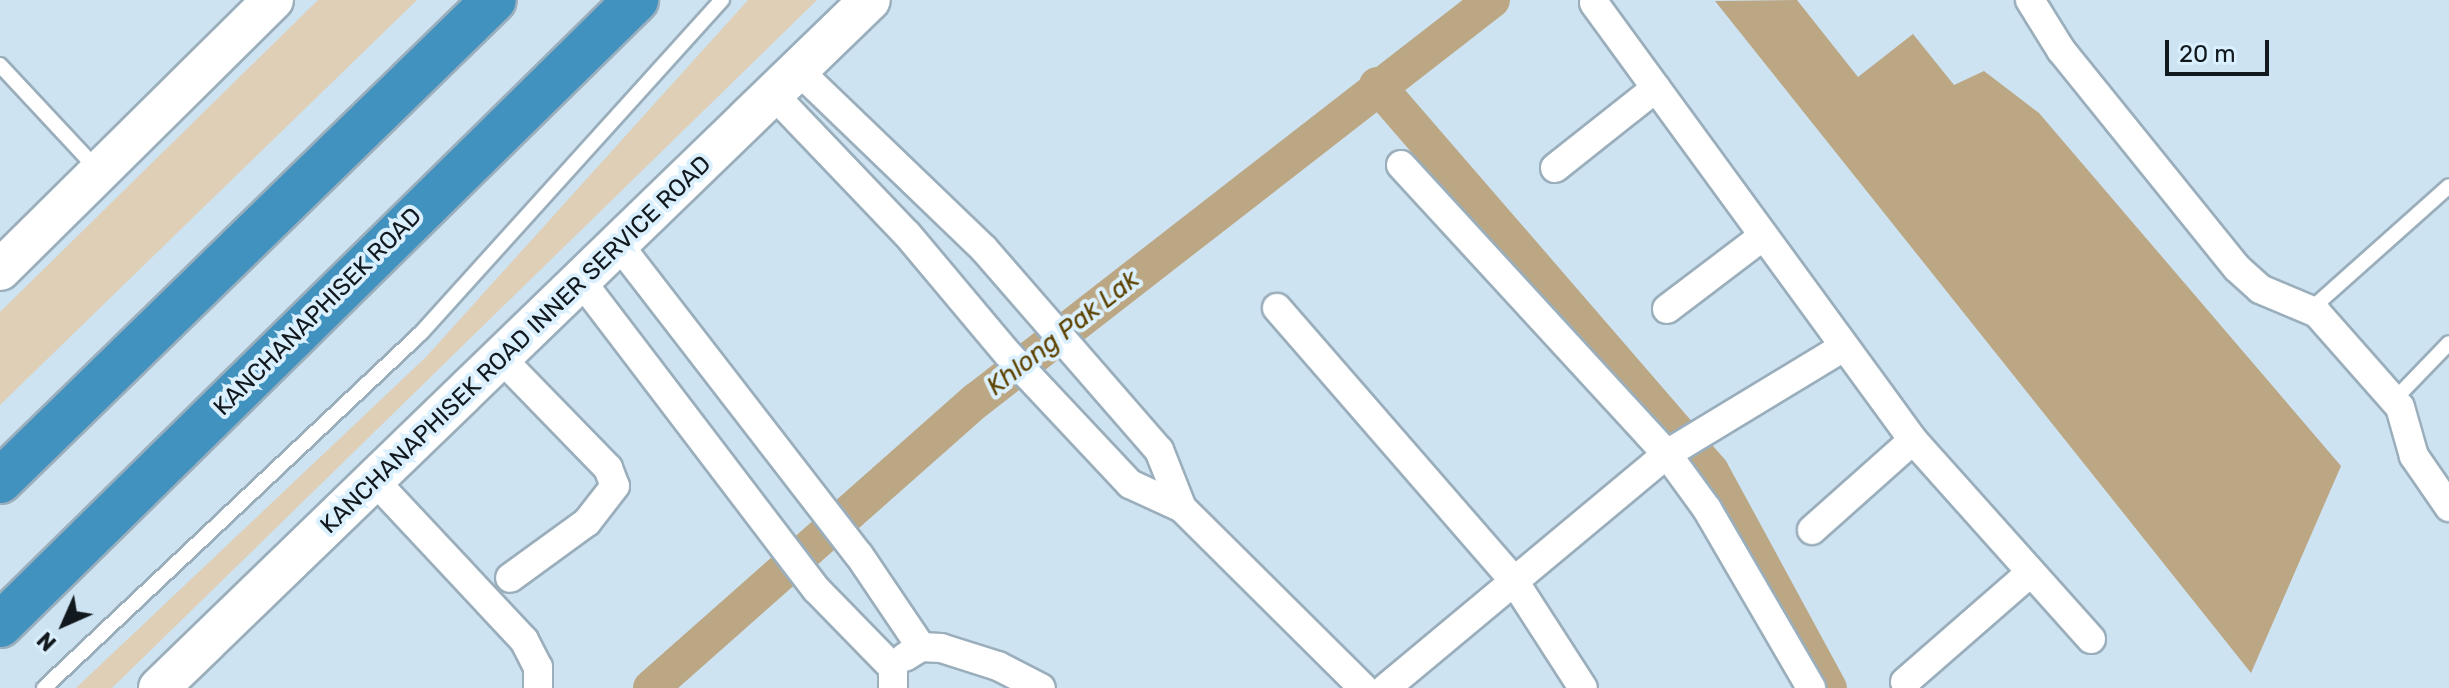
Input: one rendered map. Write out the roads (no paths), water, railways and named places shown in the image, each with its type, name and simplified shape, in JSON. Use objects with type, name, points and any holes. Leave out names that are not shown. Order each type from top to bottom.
[{"type":"highway","points":[[0,481],[494,0]]},
{"type":"highway","name":"KANCHANAPHISEK ROAD","points":[[0,625],[636,0]]},
{"type":"main road","points":[[0,270],[97,169],[273,0]]},
{"type":"main road","name":"KANCHANAPHISEK ROAD INNER SERVICE ROAD","points":[[159,688],[870,0]]},
{"type":"street","points":[[2030,0],[2061,50],[2237,268],[2260,289],[2310,310],[2394,400],[2409,425],[2414,456],[2449,507]]},
{"type":"street","points":[[1594,3],[1842,348],[1913,440],[2029,574],[2091,639]]},
{"type":"street","points":[[787,83],[984,249],[1159,450],[1182,508]]},
{"type":"street","points":[[787,83],[1007,353],[1130,484],[1182,508],[1363,688]]},
{"type":"street","points":[[1555,168],[1656,88]]},
{"type":"street","points":[[1401,165],[1673,451],[1811,688]]},
{"type":"street","points":[[1667,309],[1763,236]]},
{"type":"street","points":[[619,245],[859,555],[921,647],[998,666],[1041,688]]},
{"type":"street","points":[[582,282],[817,590],[893,678],[921,647]]},
{"type":"street","points":[[1277,308],[1514,581],[1583,688]]},
{"type":"street","points":[[1386,688],[1673,451],[1842,348]]},
{"type":"street","points":[[500,357],[608,468],[615,486],[587,522],[510,578]]},
{"type":"street","points":[[1812,530],[1913,440]]},
{"type":"street","points":[[375,481],[524,640],[538,667],[538,688]]},
{"type":"street","points":[[1905,682],[2029,574]]},
{"type":"lane","points":[[44,688],[421,333],[722,0]]},
{"type":"lane","points":[[0,65],[97,169]]},
{"type":"lane","points":[[2310,310],[2449,186]]},
{"type":"lane","points":[[2394,400],[2449,343]]},
{"type":"waterway","name":"Khlong Pak Lak","points":[[651,688],[977,400],[1492,0]]},
{"type":"waterway","points":[[1377,85],[1711,471],[1829,688]]}]
